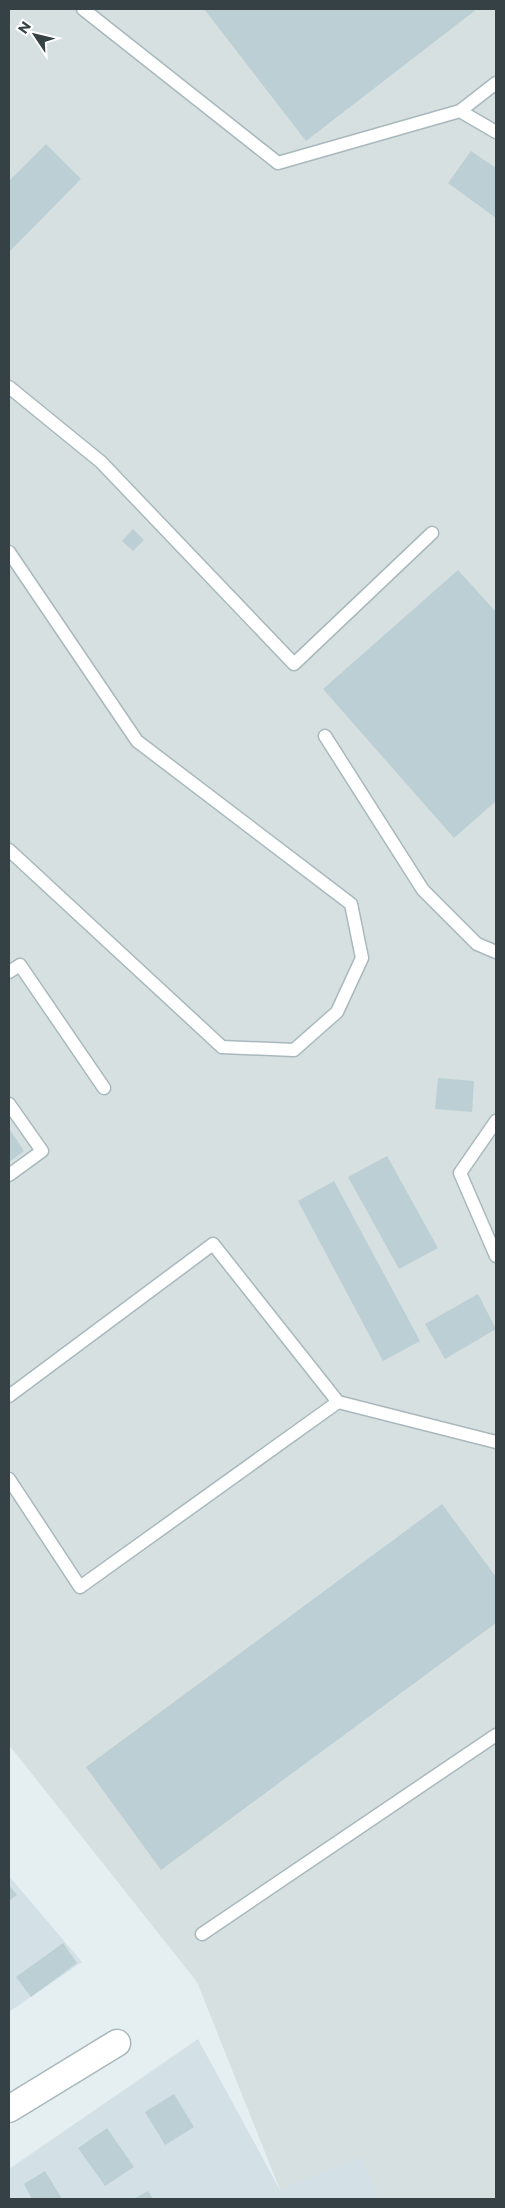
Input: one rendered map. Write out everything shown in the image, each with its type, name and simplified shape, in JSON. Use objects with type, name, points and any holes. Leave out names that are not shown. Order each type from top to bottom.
[{"type":"street","points":[[9,2109],[117,2043]]},
{"type":"lane","points":[[83,9],[278,163],[460,111],[496,84]]},
{"type":"lane","points":[[460,111],[496,132]]},
{"type":"lane","points":[[9,387],[101,462],[294,664],[432,533]]},
{"type":"lane","points":[[9,552],[137,741],[351,904],[362,958],[337,1012],[294,1050],[222,1047],[9,850]]},
{"type":"lane","points":[[325,736],[423,890],[477,944],[496,952]]},
{"type":"lane","points":[[9,972],[20,965],[104,1088]]},
{"type":"lane","points":[[9,1104],[42,1151],[9,1175]]},
{"type":"lane","points":[[496,1121],[460,1173],[496,1256]]},
{"type":"lane","points":[[9,1396],[212,1244],[338,1402],[496,1442]]},
{"type":"lane","points":[[9,1479],[80,1587],[338,1402]]},
{"type":"lane","points":[[202,1934],[496,1735]]},
{"type":"shaded area","points":[[9,9],[496,9],[496,2199],[381,2199],[360,2156],[280,2190],[197,1982],[9,1745]]},
{"type":"shaded area","points":[[9,1876],[82,1962],[9,2012]]},
{"type":"shaded area","points":[[198,2039],[280,2190],[360,2155],[381,2199],[9,2199],[9,2169]]},
{"type":"building","points":[[204,9],[477,9],[306,141]]},
{"type":"building","points":[[46,144],[81,179],[9,252],[9,181]]},
{"type":"building","points":[[471,151],[496,168],[496,218],[448,183]]},
{"type":"building","points":[[133,529],[144,540],[133,551],[122,541]]},
{"type":"building","points":[[458,570],[496,612],[496,801],[454,838],[323,689]]},
{"type":"building","points":[[438,1078],[474,1081],[472,1112],[435,1109]]},
{"type":"building","points":[[9,1128],[24,1151],[9,1162]]},
{"type":"building","points":[[387,1156],[438,1248],[399,1269],[348,1177]]},
{"type":"building","points":[[334,1181],[420,1341],[383,1361],[298,1201]]},
{"type":"building","points":[[478,1294],[496,1329],[445,1359],[425,1324]]},
{"type":"building","points":[[442,1504],[496,1577],[496,1623],[161,1870],[86,1767]]},
{"type":"building","points":[[9,1885],[17,1895],[9,1901]]},
{"type":"building","points":[[63,1943],[77,1963],[31,1997],[16,1977]]},
{"type":"building","points":[[174,2094],[194,2127],[165,2145],[145,2112]]},
{"type":"building","points":[[107,2128],[134,2167],[105,2186],[78,2148]]},
{"type":"building","points":[[45,2171],[62,2199],[32,2199],[24,2184]]},
{"type":"building","points":[[148,2191],[153,2199],[134,2199]]}]
